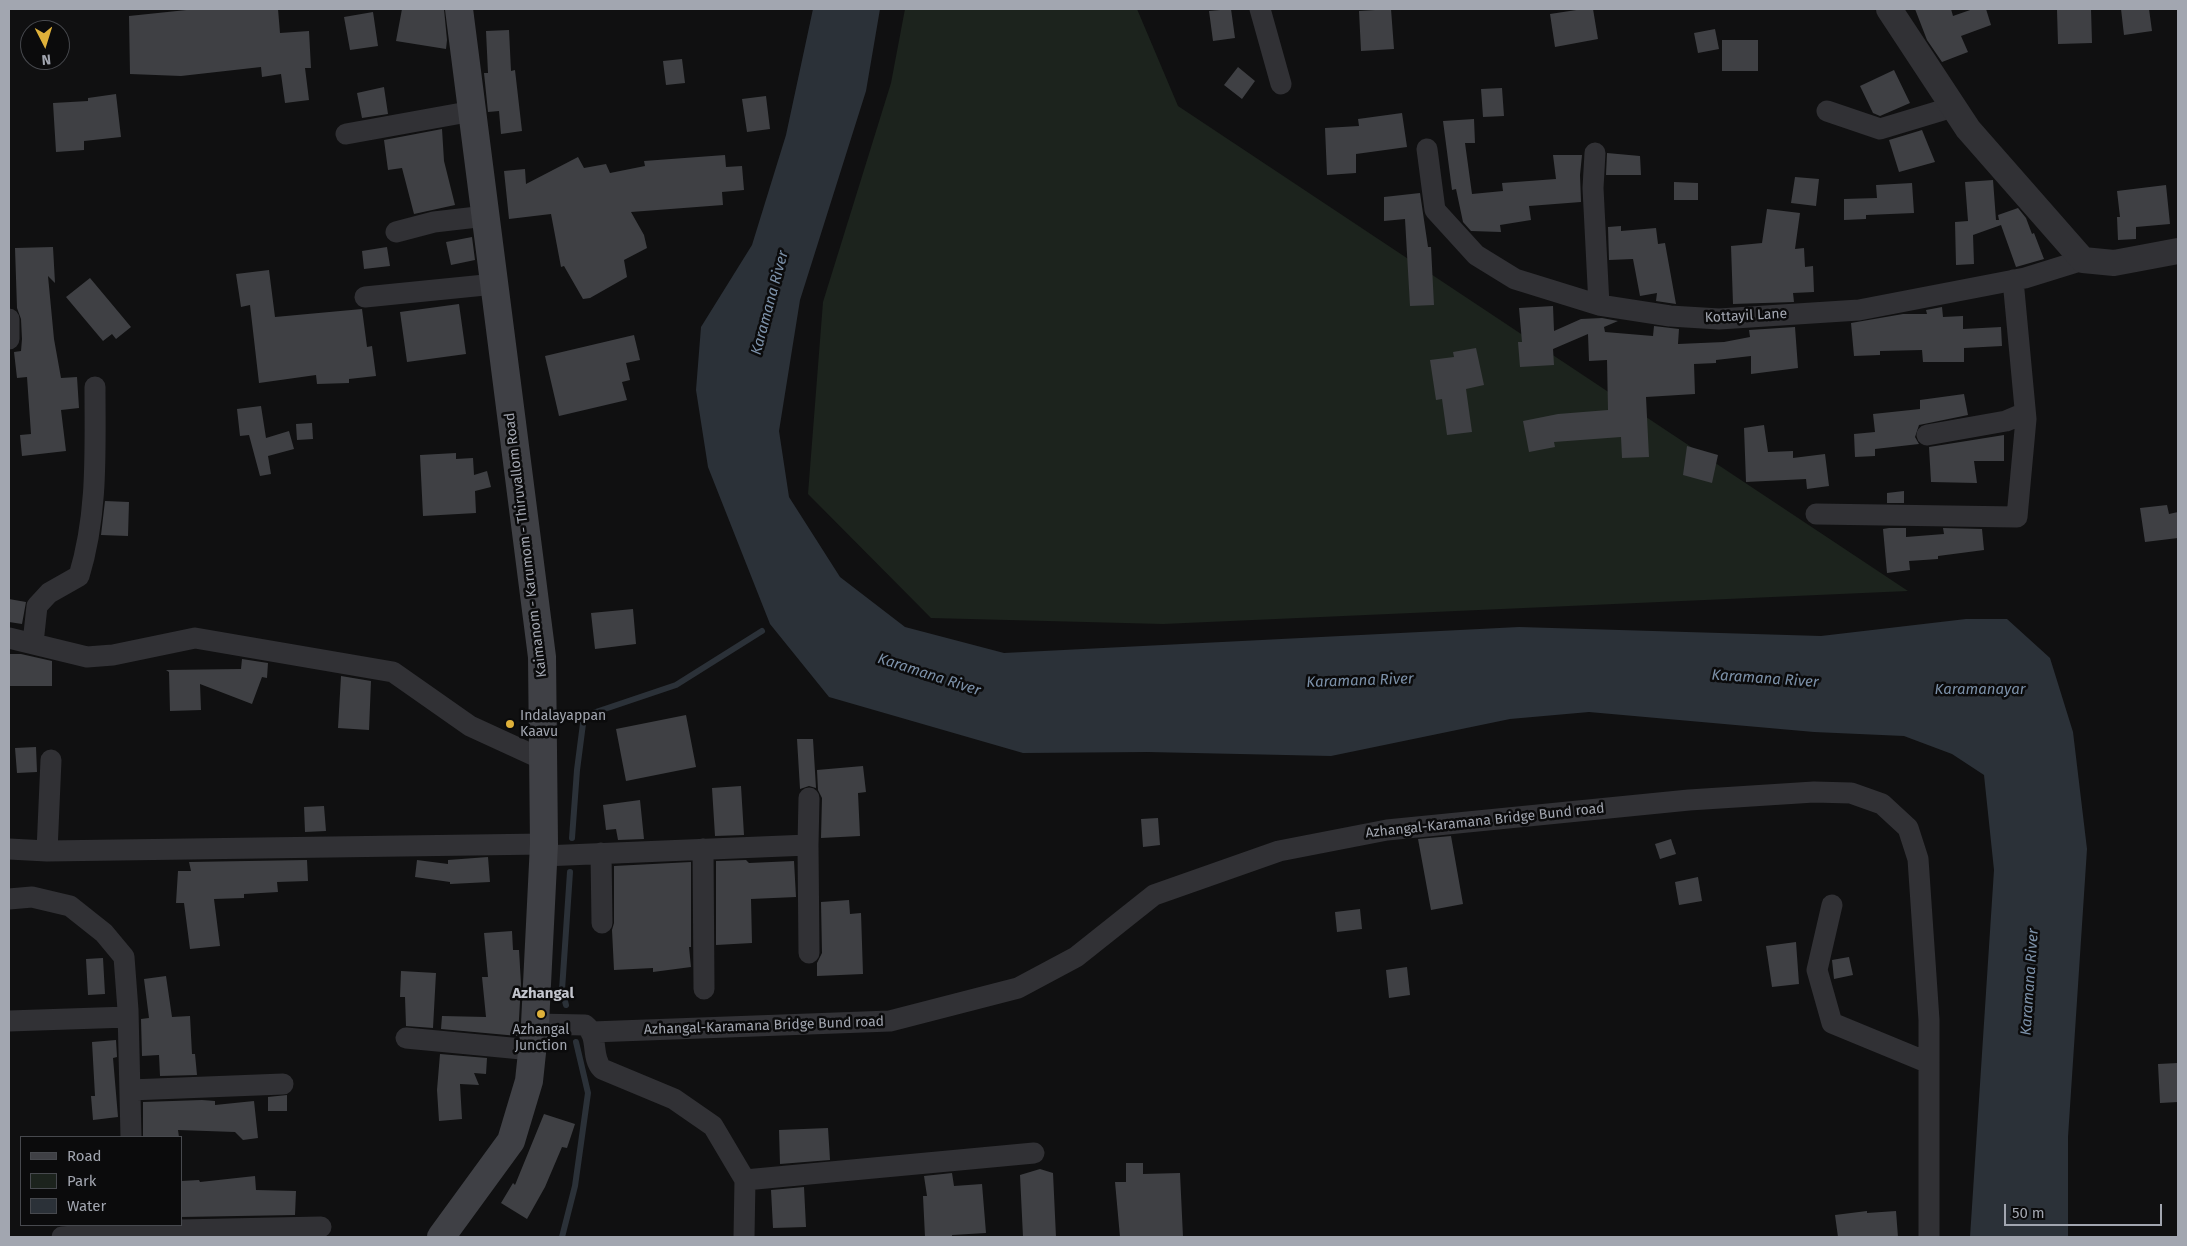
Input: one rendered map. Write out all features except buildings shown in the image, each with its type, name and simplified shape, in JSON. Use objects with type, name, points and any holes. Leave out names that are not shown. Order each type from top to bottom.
[{"type":"main road","name":"Kaimanom - Karumom - Thiruvallom Road","points":[[441,1237],[511,1141],[529,1081],[534,1037],[543,850],[542,657],[460,9]]},
{"type":"street","points":[[1260,9],[1281,84]]},
{"type":"street","points":[[1889,9],[1968,129],[2083,260],[2114,263],[2178,251]]},
{"type":"street","points":[[1827,111],[1880,129],[1953,107]]},
{"type":"street","points":[[346,134],[473,111]]},
{"type":"street","name":"Kottayil Lane","points":[[1427,149],[1435,210],[1476,255],[1515,279],[1599,304],[1670,316],[1718,319],[1859,310],[2014,280],[2083,260]]},
{"type":"street","points":[[1595,153],[1593,205],[1599,304]]},
{"type":"street","points":[[396,232],[434,222],[486,216]]},
{"type":"street","points":[[1816,514],[2017,517],[2025,413],[2014,280]]},
{"type":"street","points":[[365,297],[495,284]]},
{"type":"street","points":[[9,319],[9,339]]},
{"type":"street","points":[[34,643],[37,606],[50,593],[79,576],[82,564],[95,495],[95,387]]},
{"type":"street","points":[[1928,435],[2006,422],[2025,413]]},
{"type":"street","points":[[9,638],[87,657],[113,656],[195,638],[393,672],[470,726],[544,760]]},
{"type":"street","points":[[47,852],[50,760]]},
{"type":"street","name":"Azhangal-Karamana Bridge Bund road","points":[[592,1032],[890,1021],[1018,988],[1076,957],[1154,895],[1279,851],[1387,830],[1690,800],[1851,793],[1882,804],[1908,828],[1918,858],[1929,1020],[1929,1237]]},
{"type":"street","points":[[809,798],[809,953]]},
{"type":"street","points":[[9,849],[47,852],[543,850],[601,854],[808,845]]},
{"type":"street","points":[[703,849],[704,989]]},
{"type":"street","points":[[601,854],[602,923]]},
{"type":"street","points":[[9,899],[32,897],[70,906],[104,933],[124,957],[128,1017],[131,1136]]},
{"type":"street","points":[[1832,905],[1818,970],[1832,1023],[1929,1063]]},
{"type":"street","points":[[9,1021],[128,1017]]},
{"type":"street","points":[[406,1038],[534,1037],[582,1024],[592,1032],[597,1064],[602,1070],[674,1099],[713,1126],[745,1180],[744,1237]]},
{"type":"street","points":[[130,1090],[283,1084]]},
{"type":"street","points":[[745,1180],[1034,1153]]},
{"type":"street","points":[[62,1237],[133,1231],[321,1227]]},
{"type":"green space","points":[[905,9],[1137,9],[1178,106],[1908,591],[1163,624],[931,618],[808,494],[823,302],[891,83]]},
{"type":"water","name":"Karamanayar","points":[[813,9],[880,9],[866,91],[800,300],[779,431],[789,497],[840,577],[905,627],[1004,653],[1519,627],[1821,636],[1966,619],[2007,619],[2050,658],[2073,732],[2087,849],[2068,1137],[2068,1237],[1970,1237],[1994,870],[1984,775],[1952,754],[1904,736],[1814,732],[1589,712],[1510,719],[1331,756],[1148,752],[1023,753],[829,697],[770,624],[708,467],[696,390],[701,327],[752,245],[786,135]]},
{"type":"waterway","points":[[572,838],[577,770],[584,716],[676,685],[762,631]]},
{"type":"waterway","points":[[566,1005],[562,990],[570,872]]},
{"type":"waterway","points":[[562,1237],[575,1186],[588,1093],[576,1042]]},
{"type":"place","name":"Indalayappan Kaavu","points":[[510,724]]},
{"type":"place","name":"Azhangal Junction","points":[[541,1014]]},
{"type":"district","name":"Azhangal","points":[[543,994]]},
{"type":"water label","name":"Karamana River","points":[[770,303]]},
{"type":"water label","name":"Karamana River","points":[[929,675]]},
{"type":"water label","name":"Karamana River","points":[[1765,679]]},
{"type":"water label","name":"Karamana River","points":[[1360,681]]},
{"type":"water label","name":"Karamana River","points":[[2030,982]]}]
